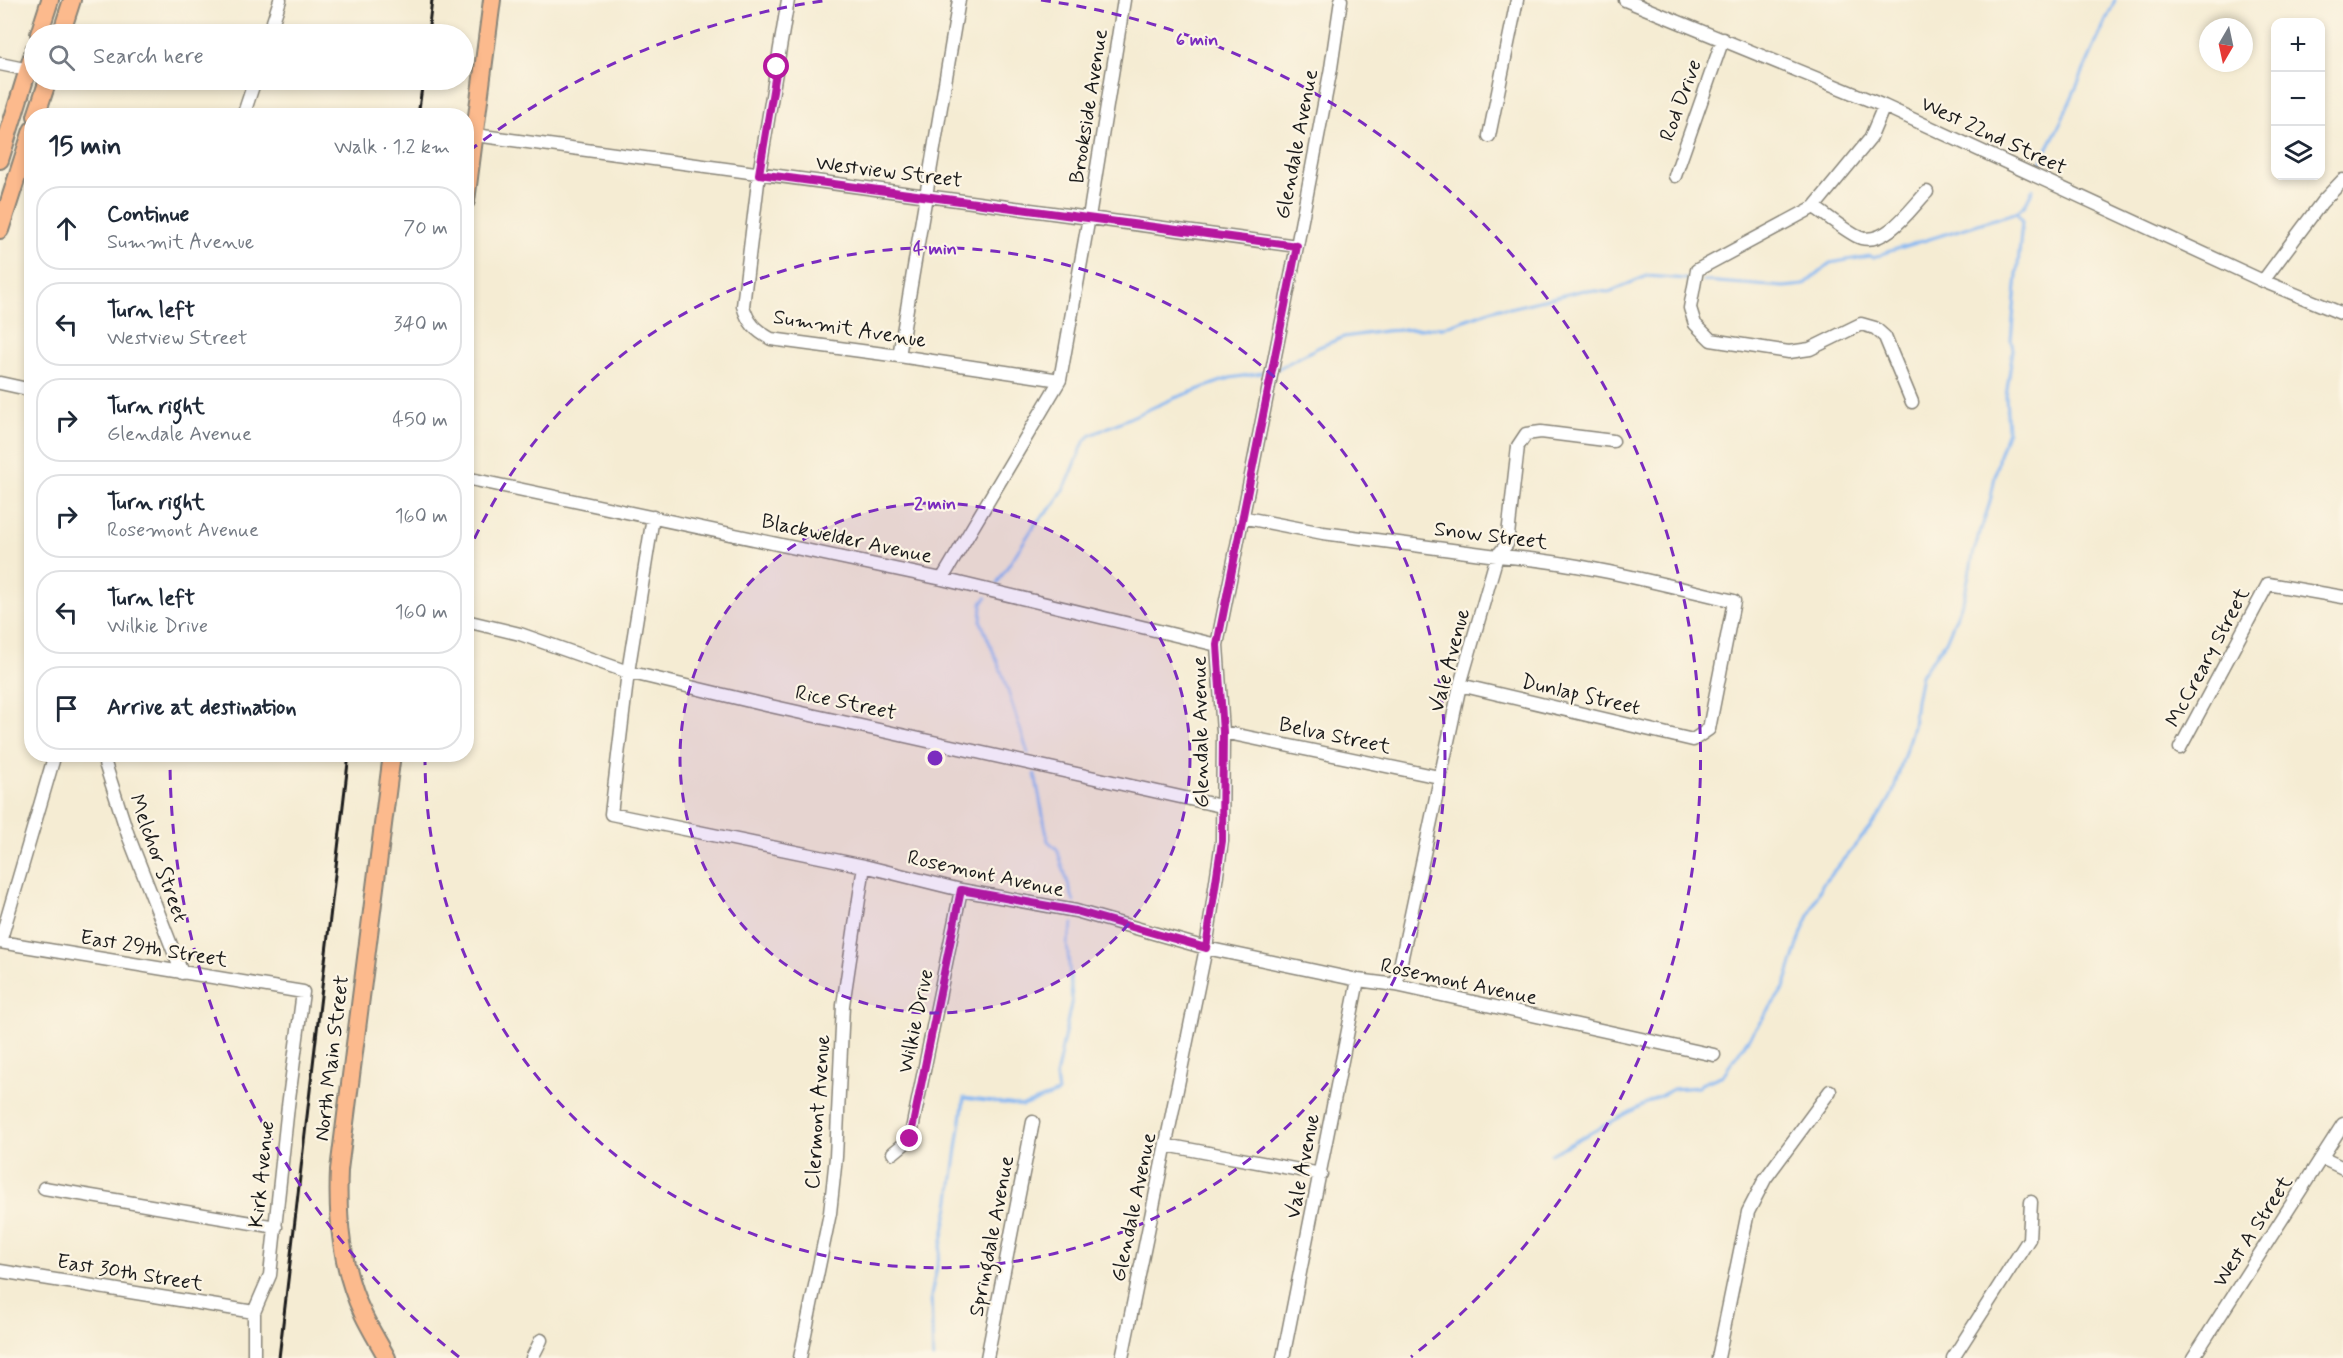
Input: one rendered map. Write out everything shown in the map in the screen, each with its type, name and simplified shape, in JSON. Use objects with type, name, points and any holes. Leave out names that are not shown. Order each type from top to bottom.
[{"type":"main road","points":[[42,24],[50,0]]},
{"type":"main road","points":[[64,24],[72,0]]},
{"type":"main road","points":[[474,142],[492,0]]},
{"type":"main road","points":[[0,160],[25,90]]},
{"type":"main road","points":[[39,108],[45,90]]},
{"type":"main road","points":[[0,230],[24,155]]},
{"type":"main road","name":"North Main Street","points":[[387,1358],[363,1314],[349,1278],[337,1207],[339,1170],[391,762]]},
{"type":"street","points":[[272,24],[280,0]]},
{"type":"street","name":"Summit Avenue","points":[[788,0],[759,174],[743,306],[747,319],[755,330],[771,339],[1060,380]]},
{"type":"street","points":[[899,356],[959,0]]},
{"type":"street","name":"Brookside Avenue","points":[[942,579],[1060,380],[1124,0]]},
{"type":"street","name":"Glendale Avenue","points":[[1122,1358],[1206,948],[1222,841],[1223,732],[1217,645],[1297,246],[1331,68],[1341,0]]},
{"type":"street","points":[[1489,136],[1517,0]]},
{"type":"street","name":"West 22nd Street","points":[[1625,0],[1884,106],[2263,281],[2343,314]]},
{"type":"street","name":"Rod Drive","points":[[1675,176],[1723,39]]},
{"type":"street","points":[[0,63],[24,68]]},
{"type":"street","points":[[246,108],[252,90]]},
{"type":"street","points":[[1884,106],[1870,140],[1814,207],[1697,270],[1690,308],[1695,324],[1711,340],[1789,352],[1810,349],[1861,324],[1875,328],[1885,337],[1912,402]]},
{"type":"street","name":"Westview Street","points":[[475,135],[1297,246]]},
{"type":"street","points":[[2263,281],[2322,202],[2343,180]]},
{"type":"street","points":[[1814,207],[1860,238],[1875,238],[1889,231],[1927,192]]},
{"type":"street","points":[[0,383],[24,388]]},
{"type":"street","name":"Vale Avenue","points":[[1396,985],[1460,685],[1497,556],[1507,544],[1518,446],[1526,434],[1541,432],[1613,441]]},
{"type":"street","name":"Blackwelder Avenue","points":[[474,480],[942,579],[1217,645]]},
{"type":"street","name":"Rosemont Avenue","points":[[653,517],[628,672],[611,814],[864,866],[961,890],[1076,911],[1206,948],[1358,980],[1396,985],[1714,1055]]},
{"type":"street","name":"Snow Street","points":[[1241,517],[1323,533],[1522,558],[1628,577],[1734,601],[1709,729],[1693,740]]},
{"type":"street","name":"McCreary Street","points":[[2180,748],[2268,584],[2343,597]]},
{"type":"street","name":"Rice Street","points":[[474,623],[520,634],[628,672],[1221,806]]},
{"type":"street","name":"Dunlap Street","points":[[1460,685],[1693,740]]},
{"type":"street","name":"Belva Street","points":[[1223,732],[1439,777]]},
{"type":"street","points":[[0,942],[53,762]]},
{"type":"street","name":"Melchor Street","points":[[105,762],[128,835],[182,973]]},
{"type":"street","name":"Clermont Avenue","points":[[800,1358],[830,1214],[836,1157],[843,1005],[864,866]]},
{"type":"street","name":"Wilkie Drive","points":[[893,1153],[910,1139],[961,890]]},
{"type":"street","name":"East 29th Street","points":[[0,942],[303,992]]},
{"type":"street","name":"Vale Avenue","points":[[1283,1358],[1358,980]]},
{"type":"street","name":"Kirk Avenue","points":[[254,1358],[255,1312],[270,1275],[303,992]]},
{"type":"street","points":[[1718,1358],[1749,1212],[1765,1179],[1830,1091]]},
{"type":"street","name":"Springdale Avenue","points":[[987,1358],[1033,1122]]},
{"type":"street","name":"West A Street","points":[[2193,1358],[2343,1124]]},
{"type":"street","points":[[1166,1145],[1321,1174]]},
{"type":"street","points":[[2322,1158],[2343,1168]]},
{"type":"street","points":[[44,1188],[276,1227]]},
{"type":"street","points":[[1953,1358],[2029,1239],[2031,1202]]},
{"type":"street","name":"East 30th Street","points":[[0,1271],[255,1312]]},
{"type":"street","points":[[532,1358],[541,1340]]},
{"type":"waterway","points":[[2040,167],[2115,0]]},
{"type":"waterway","points":[[1704,281],[1784,287],[1804,285],[1830,263],[1870,256],[1874,258],[2017,212],[2025,205],[2033,189]]},
{"type":"waterway","points":[[1551,1154],[1673,1089],[1699,1087],[1723,1075],[1784,988],[1802,932],[1822,885],[1883,811],[1892,795],[1913,726],[1921,675],[1946,641],[1964,598],[1974,551],[1990,502],[1999,455],[2008,431],[2006,396],[2013,349],[2011,340],[2022,222],[2017,212]]},
{"type":"waterway","points":[[1277,369],[1344,337],[1385,331],[1444,327],[1499,308],[1510,308],[1584,290],[1609,292],[1647,276],[1686,279]]},
{"type":"waterway","points":[[997,583],[1036,523],[1055,504],[1068,481],[1084,442],[1091,435],[1172,399],[1230,378],[1262,373]]},
{"type":"waterway","points":[[986,598],[982,603],[981,622],[1002,673],[1028,753]]},
{"type":"waterway","points":[[1035,774],[1048,841],[1057,849],[1074,902]]},
{"type":"waterway","points":[[933,1358],[931,1296],[949,1206],[964,1098],[1023,1106],[1058,1093],[1056,1077],[1072,999],[1067,943],[1073,924]]},
{"type":"railway","points":[[429,24],[432,0]]},
{"type":"railway","points":[[419,108],[422,90]]},
{"type":"railway","points":[[279,1358],[348,762]]},
{"type":"route","points":[[777,67],[759,174],[1297,246],[1217,645],[1223,732],[1222,841],[1206,948],[1076,911],[961,890],[910,1139]]}]
